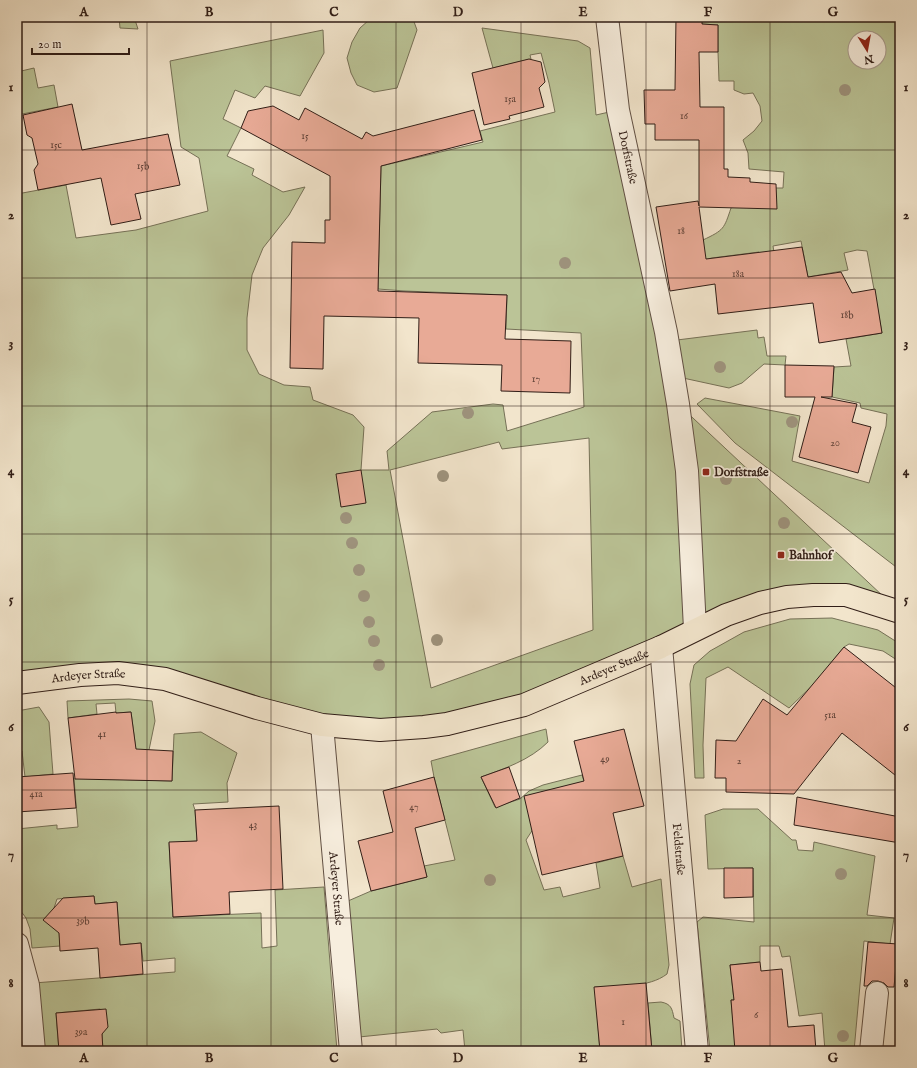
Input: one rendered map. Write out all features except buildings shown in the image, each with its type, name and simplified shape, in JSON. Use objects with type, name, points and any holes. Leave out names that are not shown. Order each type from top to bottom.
[{"type":"main road","name":"Ardeyer Straße","points":[[17,683],[103,673],[118,673],[165,679],[257,708],[322,725],[380,730],[447,724],[524,704],[661,647],[726,615],[760,603],[794,597],[846,595],[900,612]]},
{"type":"street","name":"Dorfstraße","points":[[607,17],[618,110],[666,332],[678,404],[687,471],[695,630]]},
{"type":"street","name":"Feldstraße","points":[[661,647],[697,1051]]},
{"type":"street","name":"Ardeyer Straße","points":[[322,725],[351,1051]]},
{"type":"street","points":[[17,944],[28,985],[34,1051]]},
{"type":"street","points":[[871,1051],[877,993]]},
{"type":"green space","points":[[119,17],[134,17],[138,29],[120,28]]},
{"type":"green space","points":[[381,17],[404,17],[413,19],[417,30],[397,88],[374,92],[357,85],[351,73],[347,58],[352,42],[360,28],[369,20]]},
{"type":"green space","points":[[702,17],[900,17],[900,570],[735,443],[697,404],[705,398],[800,416],[792,461],[869,483],[886,426],[887,414],[861,408],[860,403],[832,397],[834,367],[851,366],[846,339],[882,333],[867,251],[857,250],[844,253],[848,270],[808,277],[801,241],[773,246],[783,306],[759,252],[712,258],[696,262],[703,240],[715,234],[725,225],[731,208],[776,188],[783,188],[784,172],[749,169],[748,153],[743,140],[754,131],[762,121],[760,106],[753,93],[744,94],[734,90],[734,81],[719,81],[718,25],[702,24]]},
{"type":"green space","points":[[482,28],[578,41],[590,48],[596,115],[618,110],[678,404],[900,612],[786,593],[524,705],[380,730],[165,679],[17,683],[17,194],[66,185],[76,238],[136,230],[208,211],[199,158],[181,147],[170,61],[323,30],[324,53],[300,96],[265,86],[255,98],[235,90],[223,119],[241,128],[227,156],[254,169],[252,175],[283,192],[305,187],[289,215],[263,248],[252,275],[247,318],[247,350],[259,374],[284,385],[310,387],[313,400],[353,415],[364,427],[361,470],[389,470],[387,451],[432,412],[493,404],[503,405],[507,431],[584,407],[581,333],[506,329],[507,295],[378,289],[381,166],[483,142],[480,131],[555,112],[541,53],[530,55],[531,59],[493,68]],"holes":[[[589,438],[593,630],[431,688],[390,470],[499,442],[502,449]]]},
{"type":"green space","points":[[34,68],[38,88],[54,85],[58,107],[17,115],[17,72]]},
{"type":"green space","points":[[757,330],[758,338],[764,337],[767,356],[786,356],[785,365],[764,364],[742,383],[729,388],[683,378],[677,340]]},
{"type":"green space","points":[[832,618],[878,630],[900,644],[900,662],[883,651],[849,644],[844,647],[815,683],[789,708],[728,667],[706,678],[703,745],[704,778],[695,778],[690,684],[694,665],[710,651],[744,632],[790,619]]},
{"type":"green space","points":[[129,699],[152,701],[155,721],[149,750],[136,751],[131,712],[116,713],[115,703],[96,704],[97,714],[68,718],[67,701]]},
{"type":"green space","points":[[39,707],[49,722],[53,774],[25,777],[22,751],[17,751],[17,711]]},
{"type":"green space","points":[[546,729],[548,742],[533,754],[499,771],[481,777],[495,807],[520,799],[529,791],[543,785],[582,775],[584,781],[537,823],[526,840],[544,890],[560,887],[563,897],[600,888],[596,863],[623,856],[632,887],[661,879],[669,965],[667,974],[660,979],[642,984],[595,987],[600,1051],[465,1051],[463,1030],[441,1033],[437,1029],[359,1037],[348,901],[371,891],[427,877],[424,866],[455,860],[431,761]]},
{"type":"green space","points":[[201,732],[237,753],[227,783],[228,802],[193,804],[195,810],[197,841],[169,843],[173,917],[261,913],[262,948],[277,946],[275,890],[324,887],[337,1051],[103,1051],[102,1034],[106,1014],[100,1009],[56,1013],[59,1051],[40,1051],[34,983],[175,972],[175,958],[143,961],[141,943],[120,945],[117,902],[95,904],[94,896],[57,899],[54,908],[59,930],[60,946],[32,948],[30,929],[26,918],[17,906],[17,829],[57,825],[57,829],[78,827],[74,779],[108,774],[108,779],[172,781],[174,734]]},
{"type":"green space","points":[[723,809],[758,809],[792,840],[796,840],[798,850],[813,851],[814,842],[875,856],[867,915],[894,918],[890,944],[864,941],[854,1051],[825,1051],[822,1013],[799,1016],[790,956],[782,957],[779,946],[760,946],[760,962],[730,965],[734,1000],[731,1000],[736,1051],[710,1051],[697,922],[703,917],[754,922],[753,868],[708,869],[705,815]]},
{"type":"green space","points":[[661,1002],[669,1005],[672,1009],[674,1018],[680,1021],[682,1051],[652,1051],[648,1003]]},
{"type":"place","name":"Dorfstraße","points":[[706,472]]},
{"type":"place","name":"Bahnhof","points":[[781,555]]}]
